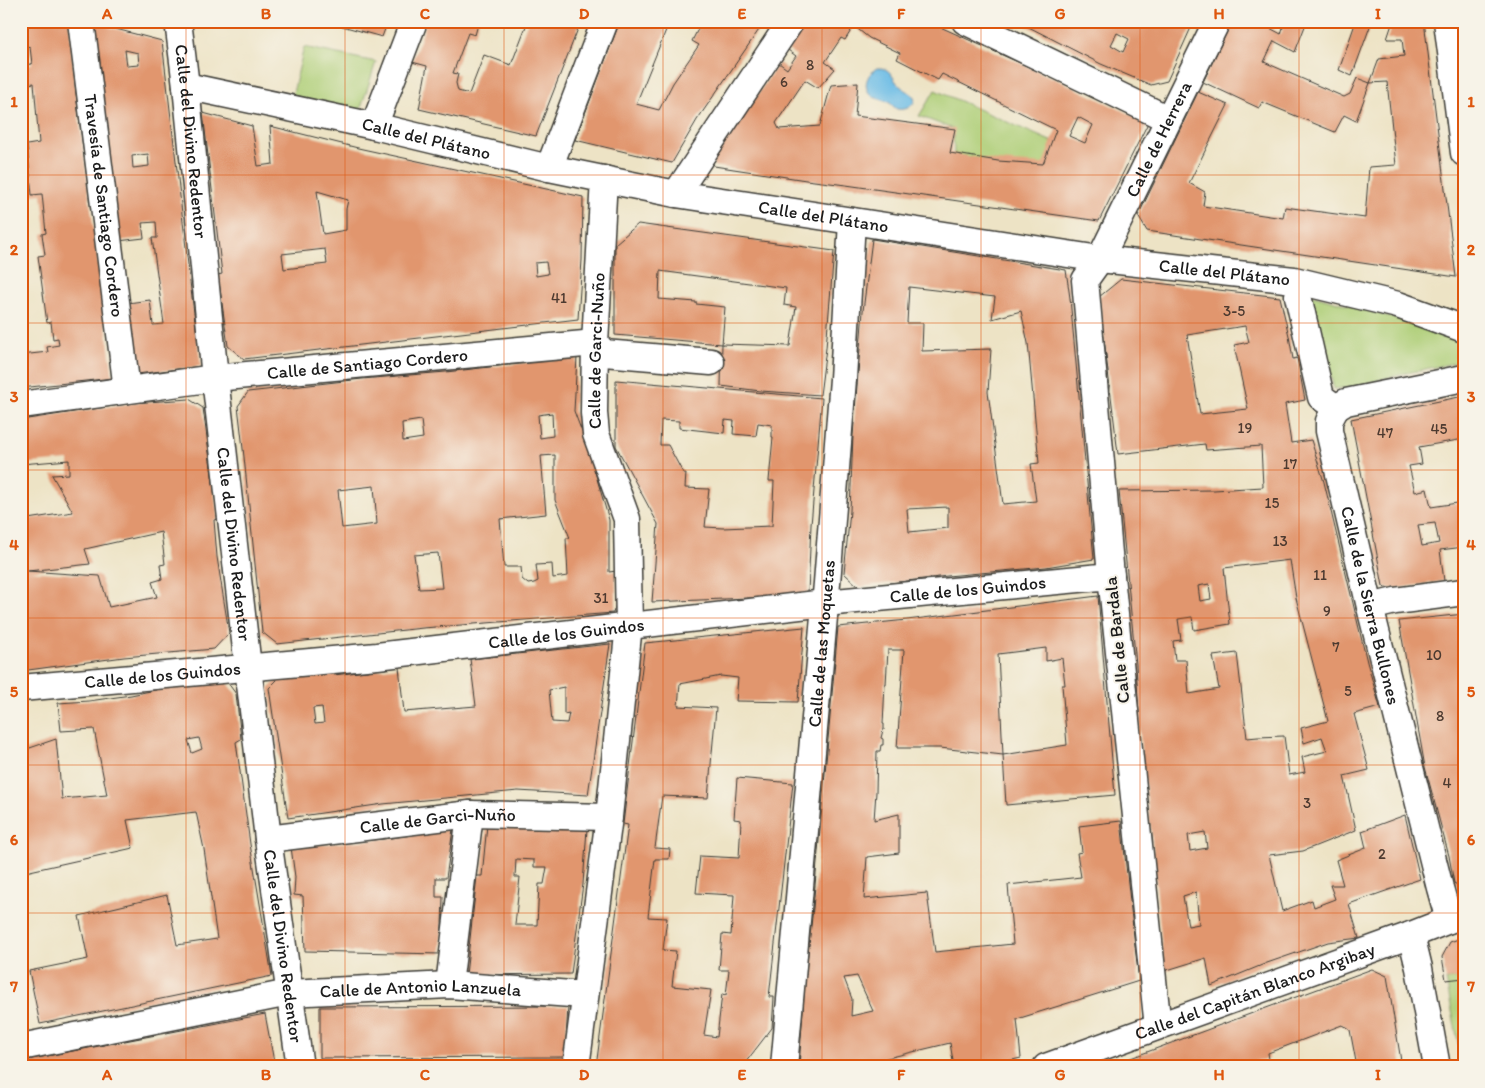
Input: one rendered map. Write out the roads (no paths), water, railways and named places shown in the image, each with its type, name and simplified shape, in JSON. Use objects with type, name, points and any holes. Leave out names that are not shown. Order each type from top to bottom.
[{"type":"street","name":"Travesía de Santiago Cordero","points":[[81,21],[126,390]]},
{"type":"street","points":[[374,126],[414,21]]},
{"type":"street","points":[[549,168],[606,21]]},
{"type":"street","points":[[676,194],[791,21]]},
{"type":"street","points":[[965,21],[1168,119]]},
{"type":"street","name":"Calle de Herrera","points":[[1100,259],[1216,21]]},
{"type":"street","points":[[1447,21],[1464,153]]},
{"type":"street","name":"Calle del Divino Redentor","points":[[174,23],[186,86],[215,378],[268,839],[300,1067]]},
{"type":"street","name":"Calle del Plátano","points":[[186,86],[374,126],[549,168],[676,194],[1100,259],[1294,280],[1398,305],[1464,329]]},
{"type":"street","name":"Calle de Garci-Nuño","points":[[576,1067],[608,817],[629,626],[627,519],[596,434],[594,413],[595,343],[604,179]]},
{"type":"street","name":"Calle de las Moquetas","points":[[784,1067],[825,603],[843,379],[852,221]]},
{"type":"street","name":"Calle de Bardala","points":[[1100,259],[1085,280],[1111,576],[1159,1025]]},
{"type":"street","points":[[1298,296],[1321,397],[1336,408],[1346,402],[1464,378]]},
{"type":"street","name":"Calle de Santiago Cordero","points":[[21,404],[215,378],[595,343]]},
{"type":"street","points":[[595,343],[604,353],[711,362]]},
{"type":"street","name":"Calle de la Sierra Bullones","points":[[1336,408],[1329,421],[1329,431],[1370,607],[1440,888],[1456,917]]},
{"type":"street","name":"Calle de los Guindos","points":[[21,688],[454,648],[825,603],[1111,576]]},
{"type":"street","points":[[1370,607],[1464,592]]},
{"type":"street","points":[[449,985],[470,814]]},
{"type":"street","name":"Calle de Garci-Nuño","points":[[268,839],[470,814],[608,817]]},
{"type":"street","name":"Calle del Capitán Blanco Argibay","points":[[1046,1067],[1456,917]]},
{"type":"street","points":[[1411,935],[1438,1067]]},
{"type":"street","name":"Calle de Antonio Lanzuela","points":[[21,1047],[289,993],[449,985],[585,995]]},
{"type":"water","points":[[877,68],[886,69],[900,86],[913,95],[913,104],[908,108],[897,109],[870,94],[866,83],[871,73]]}]
